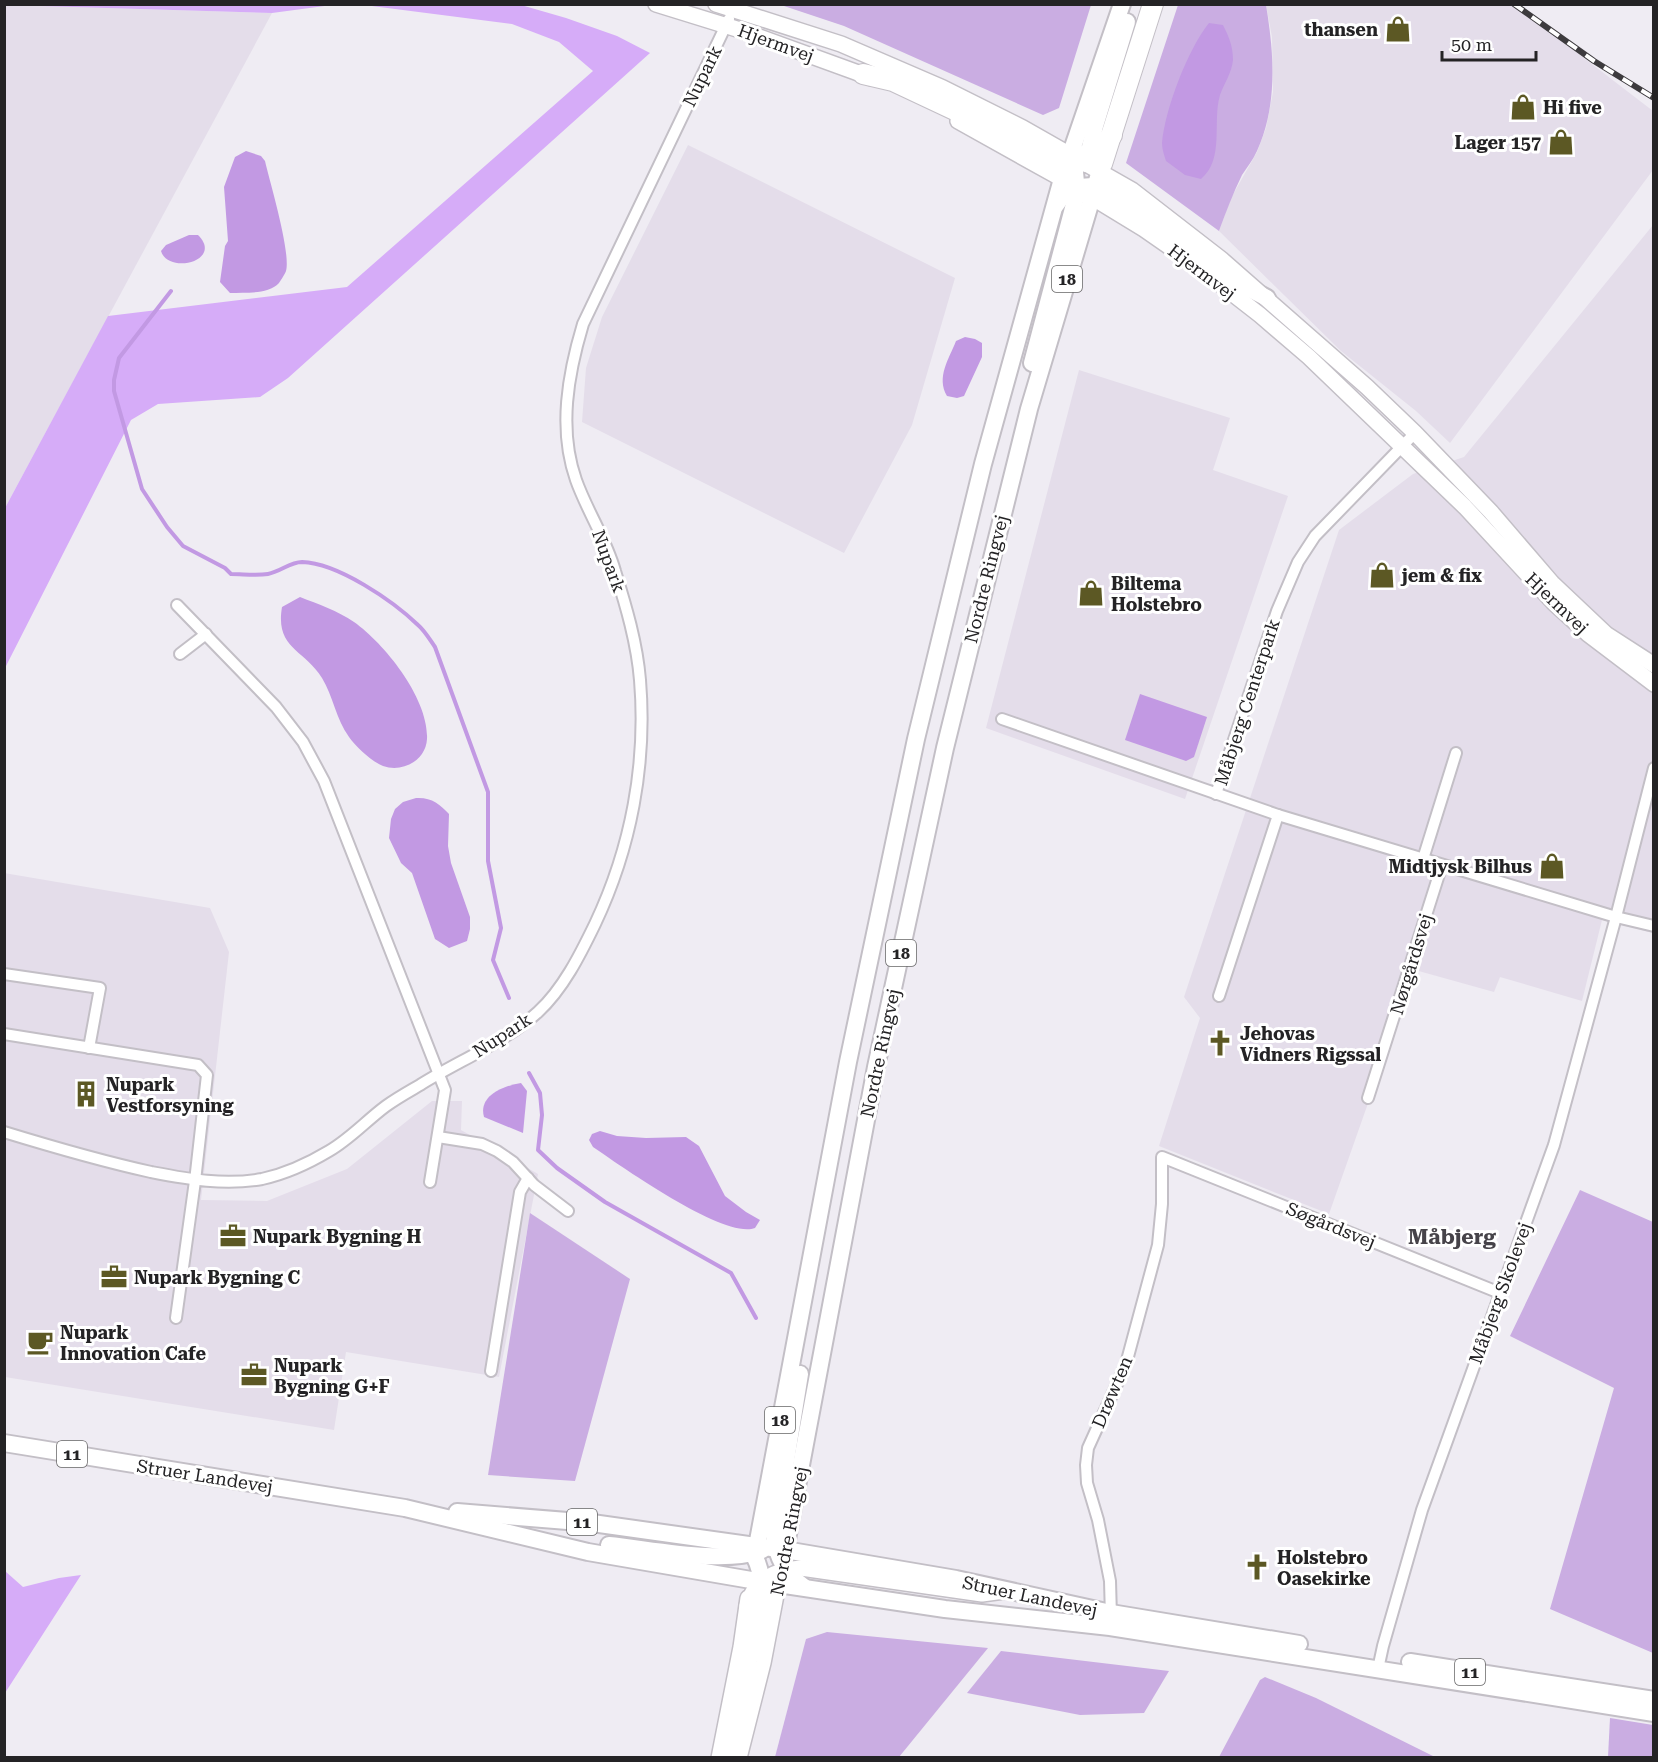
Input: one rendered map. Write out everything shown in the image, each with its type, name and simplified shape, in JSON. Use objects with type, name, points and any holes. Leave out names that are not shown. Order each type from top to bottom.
[{"type":"highway","name":"18","points":[[1084,172],[1112,135],[1153,4]]},
{"type":"highway","points":[[863,75],[893,81],[1084,172]]},
{"type":"main road","name":"18","points":[[1084,172],[1122,4]]},
{"type":"main road","points":[[1132,4],[1084,172],[1236,282],[1267,298]]},
{"type":"main road","name":"Nordre Ringvej","points":[[767,1559],[800,1314],[848,1062],[916,739],[983,464],[1053,214],[1084,172]]},
{"type":"main road","name":"Nordre Ringvej","points":[[767,1559],[792,1516],[884,1033],[945,748],[1029,410],[1084,172]]},
{"type":"main road","name":"Struer Landevej","points":[[4,1443],[405,1508],[588,1552],[767,1559],[956,1579],[1110,1620]]},
{"type":"main road","name":"Struer Landevej","points":[[405,1508],[592,1523],[767,1559],[804,1587],[945,1610],[1110,1620],[1379,1663],[1653,1713]]},
{"type":"main road","points":[[548,1542],[573,1540],[718,1557],[767,1559],[745,1688],[730,1758]]},
{"type":"main road","name":"Struer Landevej","points":[[1379,1663],[1653,1700]]},
{"type":"street","name":"Hjermvej","points":[[656,4],[727,25],[863,75]]},
{"type":"street","name":"Hjermvej","points":[[716,4],[841,44],[953,93],[1023,128],[1084,172],[1171,247],[1260,315],[1309,357],[1401,448],[1465,507],[1553,602],[1588,634],[1653,684]]},
{"type":"street","name":"Nupark","points":[[4,1132],[100,1161],[195,1181],[233,1182],[265,1178],[302,1165],[332,1149],[388,1105],[439,1072],[510,1033],[536,1014],[557,990],[586,942],[603,907],[620,860],[632,818],[642,741],[640,679],[629,619],[613,565],[576,480],[567,428],[567,396],[572,360],[583,324],[734,10]]},
{"type":"street","name":"Hjermvej","points":[[1267,298],[1415,433],[1491,512],[1552,583],[1606,634],[1653,664]]},
{"type":"street","name":"Måbjerg Centerpark","points":[[1002,719],[1216,794],[1277,611],[1298,562],[1315,536],[1415,433]]},
{"type":"street","points":[[177,605],[276,707],[303,742],[324,782],[445,1090],[430,1182]]},
{"type":"street","points":[[180,654],[206,634]]},
{"type":"street","points":[[1423,859],[1456,753]]},
{"type":"street","name":"Måbjerg Skolevej","points":[[1379,1663],[1422,1510],[1554,1145],[1616,916],[1653,768]]},
{"type":"street","points":[[1216,794],[1442,865],[1653,926]]},
{"type":"street","points":[[1219,996],[1278,815]]},
{"type":"street","name":"Nørgårdsvej","points":[[1368,1098],[1442,865]]},
{"type":"street","points":[[4,974],[100,988],[89,1048]]},
{"type":"street","points":[[4,1034],[198,1065],[207,1075],[176,1318]]},
{"type":"street","points":[[438,1137],[491,1148],[513,1162],[528,1178],[568,1211]]},
{"type":"street","name":"Søgårdsvej","points":[[1162,1157],[1500,1293]]},
{"type":"street","name":"Drøwten","points":[[1110,1620],[1110,1581],[1098,1520],[1087,1483],[1086,1465],[1088,1448],[1126,1364],[1158,1245],[1162,1204],[1162,1157]]},
{"type":"street","points":[[491,1371],[520,1192],[528,1178]]},
{"type":"street","name":"Nordre Ringvej","points":[[719,1758],[747,1606],[767,1559]]},
{"type":"street","name":"Nordre Ringvej","points":[[739,1758],[763,1663],[767,1559]]},
{"type":"shaded area","points":[[5,5],[272,13],[5,508]]},
{"type":"shaded area","points":[[7,5],[332,5],[272,13]]},
{"type":"shaded area","points":[[364,5],[521,5],[617,36],[650,53],[288,378],[260,397],[158,404],[131,420],[5,668],[5,508],[108,316],[347,287],[593,71],[559,42],[512,24]]},
{"type":"shaded area","points":[[781,5],[1091,5],[1059,108],[1043,115],[844,26]]},
{"type":"shaded area","points":[[1178,5],[1266,5],[1272,60],[1268,116],[1257,151],[1242,175],[1219,231],[1126,163]]},
{"type":"shaded area","points":[[1266,5],[1515,5],[1653,111],[1653,170],[1450,443],[1416,411],[1341,351],[1219,231],[1231,198],[1257,152],[1266,128],[1273,92],[1272,37]]},
{"type":"shaded area","points":[[1209,23],[1223,25],[1230,42],[1233,60],[1220,95],[1213,161],[1201,179],[1185,175],[1166,161],[1162,143],[1179,80],[1193,48]]},
{"type":"shaded area","points":[[688,145],[955,278],[912,425],[844,553],[582,422],[586,368],[602,317]]},
{"type":"shaded area","points":[[246,151],[261,156],[265,161],[286,249],[286,271],[279,283],[269,289],[230,293],[220,282],[225,246],[228,241],[224,187],[235,157]]},
{"type":"shaded area","points":[[1653,225],[1653,933],[1602,920],[1582,1001],[1500,977],[1494,992],[1415,970],[1329,1214],[1159,1146],[1200,1018],[1184,997],[1339,530],[1413,474],[1464,457]]},
{"type":"shaded area","points":[[189,235],[198,235],[204,244],[204,252],[200,258],[183,263],[173,262],[166,258],[161,251],[166,245]]},
{"type":"shaded area","points":[[965,337],[982,343],[982,357],[964,396],[957,398],[947,396],[943,382],[945,368],[956,341]]},
{"type":"shaded area","points":[[1079,370],[1230,418],[1213,470],[1288,496],[1185,799],[986,728]]},
{"type":"shaded area","points":[[300,597],[335,611],[354,622],[379,644],[403,674],[421,707],[426,723],[426,746],[418,759],[398,768],[383,766],[364,753],[349,737],[322,678],[287,640],[283,632],[282,607]]},
{"type":"shaded area","points":[[1140,694],[1207,717],[1194,757],[1186,761],[1125,740]]},
{"type":"shaded area","points":[[416,798],[435,802],[449,814],[448,846],[451,863],[470,917],[470,929],[467,941],[449,948],[435,939],[412,873],[401,863],[389,838],[391,819],[395,809],[403,802]]},
{"type":"shaded area","points":[[4,873],[210,908],[229,952],[201,1200],[267,1201],[347,1169],[432,1101],[462,1101],[461,1130],[538,1174],[499,1377],[346,1352],[334,1430],[5,1377]]},
{"type":"shaded area","points":[[521,1083],[527,1091],[523,1133],[484,1117],[483,1110],[488,1098],[500,1090]]},
{"type":"shaded area","points":[[600,1131],[617,1136],[686,1137],[699,1146],[725,1196],[760,1220],[755,1228],[741,1229],[698,1213],[593,1147],[589,1140],[592,1134]]},
{"type":"shaded area","points":[[1580,1190],[1653,1222],[1653,1653],[1550,1609],[1614,1388],[1510,1336]]},
{"type":"shaded area","points":[[530,1213],[630,1279],[575,1481],[488,1475]]},
{"type":"shaded area","points":[[5,1571],[23,1587],[81,1575],[5,1693]]},
{"type":"shaded area","points":[[827,1632],[988,1648],[899,1757],[775,1757],[806,1639]]},
{"type":"shaded area","points":[[1001,1651],[1169,1671],[1144,1713],[1080,1715],[967,1693]]},
{"type":"shaded area","points":[[1265,1677],[1316,1698],[1435,1757],[1219,1757],[1260,1680]]},
{"type":"shaded area","points":[[1610,1718],[1653,1725],[1653,1757],[1608,1757]]},
{"type":"waterway","points":[[171,291],[119,358],[114,380],[114,391],[142,489],[167,527],[183,546],[225,568],[231,574],[263,575],[298,562],[316,564],[332,569],[364,585],[421,627],[435,647],[488,792],[488,861],[501,928],[493,960],[509,998]]},
{"type":"waterway","points":[[529,1073],[540,1093],[542,1115],[538,1150],[557,1168],[605,1202],[731,1273],[756,1318]]},
{"type":"railway","points":[[1514,4],[1594,61],[1654,98]]},
{"type":"place","name":"thansen","points":[[1398,29]]},
{"type":"place","name":"Hi five","points":[[1523,107]]},
{"type":"place","name":"Lager 157","points":[[1561,142]]},
{"type":"place","name":"jem & fix","points":[[1382,575]]},
{"type":"place","name":"Biltema Holstebro","points":[[1091,593]]},
{"type":"place","name":"Midtjysk Bilhus","points":[[1552,866]]},
{"type":"place","name":"Jehovas Vidners Rigssal","points":[[1220,1043]]},
{"type":"place","name":"Nupark Vestforsyning","points":[[86,1094]]},
{"type":"place","name":"Nupark Bygning H","points":[[233,1236]]},
{"type":"place","name":"Nupark Bygning C","points":[[114,1277]]},
{"type":"place","name":"Nupark Innovation Cafe","points":[[40,1342]]},
{"type":"place","name":"Nupark Bygning G+F","points":[[254,1375]]},
{"type":"place","name":"Holstebro Oasekirke","points":[[1257,1567]]},
{"type":"district","name":"Måbjerg","points":[[1452,1237]]}]
